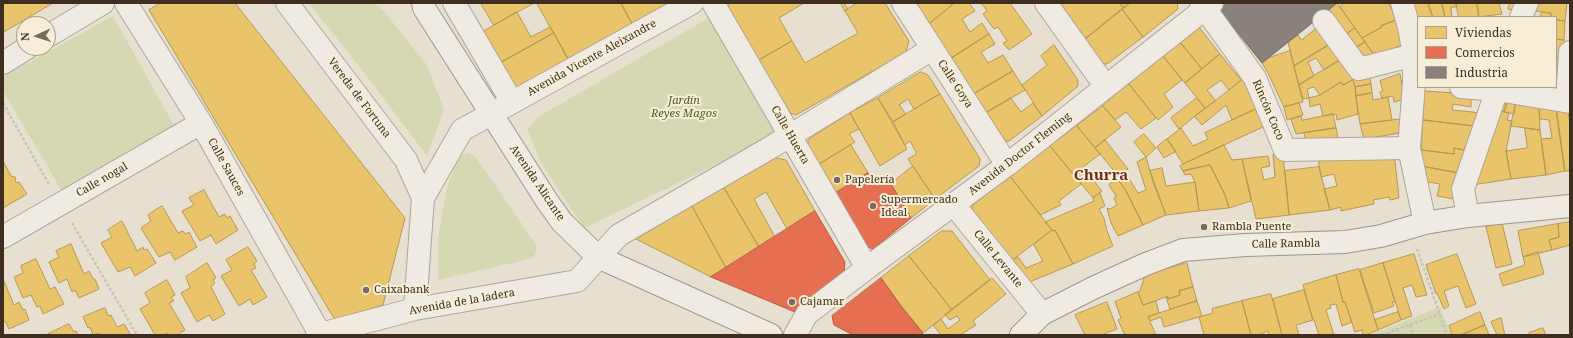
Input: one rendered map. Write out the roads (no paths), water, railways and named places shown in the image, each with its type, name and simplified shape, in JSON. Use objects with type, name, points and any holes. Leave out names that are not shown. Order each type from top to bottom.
[{"type":"street","points":[[56,31],[103,3]]},
{"type":"street","name":"Calle Sauces","points":[[126,3],[201,123],[318,335]]},
{"type":"street","name":"Vereda de Fortuna","points":[[287,3],[406,160],[423,198]]},
{"type":"street","points":[[454,3],[512,102]]},
{"type":"street","name":"Avenida Vicente Aleixandre","points":[[423,198],[462,130],[692,3]]},
{"type":"street","name":"Calle Huerta","points":[[713,3],[867,268]]},
{"type":"street","name":"Calle Goya","points":[[903,3],[1007,166]]},
{"type":"street","points":[[1046,3],[1106,86]]},
{"type":"street","points":[[1402,3],[1414,27],[1416,83],[1409,148],[1417,225]]},
{"type":"street","points":[[1521,16],[1527,3]]},
{"type":"street","name":"Avenida Alicante","points":[[421,5],[562,222],[598,257],[771,335]]},
{"type":"street","name":"Avenida Doctor Fleming","points":[[795,335],[807,314],[867,268],[1007,166],[1206,5]]},
{"type":"street","name":"Rincón Coco","points":[[1206,5],[1255,78],[1285,150],[1409,148]]},
{"type":"street","points":[[1324,21],[1359,70],[1414,55]]},
{"type":"street","name":"Avenida de la ladera","points":[[318,335],[415,309],[577,281],[619,235],[790,135],[932,49]]},
{"type":"street","points":[[1478,88],[1497,89],[1568,102],[1570,52]]},
{"type":"street","points":[[3,63],[16,55]]},
{"type":"street","points":[[1468,216],[1463,190],[1497,89]]},
{"type":"street","name":"Calle nogal","points":[[3,237],[201,123]]},
{"type":"street","points":[[415,309],[423,198]]},
{"type":"street","name":"Calle Levante","points":[[954,205],[1042,314]]},
{"type":"street","name":"Calle Rambla","points":[[1021,335],[1042,314],[1093,288],[1146,264],[1183,250],[1246,245],[1344,242],[1381,236],[1417,225],[1468,216],[1570,206]]},
{"type":"place","name":"Papelería","points":[[837,180]]},
{"type":"place","name":"Supermercado Ideal","points":[[873,206]]},
{"type":"place","name":"Rambla Puente","points":[[1204,227]]},
{"type":"place","name":"Caixabank","points":[[366,290]]},
{"type":"place","name":"Cajamar","points":[[792,302]]},
{"type":"district","name":"Churra","points":[[1101,176]]},
{"type":"park label","name":"Jardín Reyes Magos","points":[[684,107]]}]
